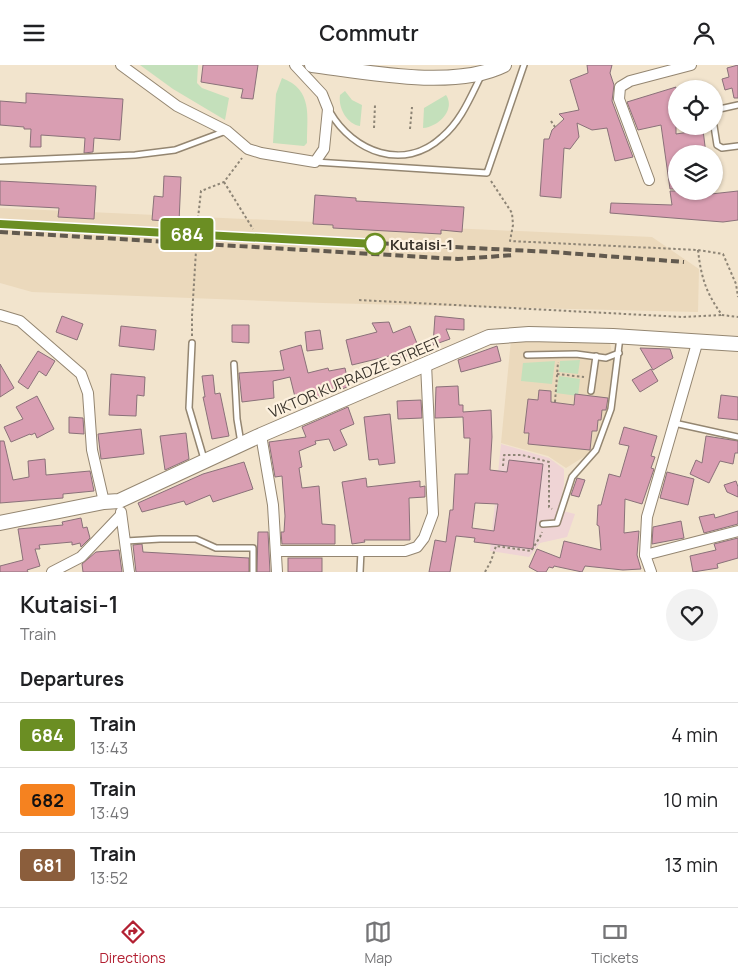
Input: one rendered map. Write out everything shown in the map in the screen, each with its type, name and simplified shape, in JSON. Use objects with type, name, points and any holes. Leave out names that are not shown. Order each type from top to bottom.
[{"type":"street","points":[[121,65],[177,105],[226,131],[248,149],[315,162],[324,149],[328,109],[322,95],[295,65]]},
{"type":"street","points":[[312,65],[408,77],[446,77],[482,73],[504,65]]},
{"type":"street","points":[[649,180],[620,99],[620,87],[630,81],[691,65]]},
{"type":"street","points":[[0,315],[20,321],[80,374],[88,393],[92,450],[104,502]]},
{"type":"street","name":"VIKTOR KUPRADZE STREET","points":[[0,523],[104,502],[120,508],[205,462],[242,446],[261,435],[488,337],[529,334],[620,336],[738,344]]},
{"type":"street","points":[[651,572],[645,555],[647,517],[698,340]]},
{"type":"street","points":[[276,551],[405,551],[418,547],[424,538],[433,513],[426,363]]},
{"type":"street","points":[[261,435],[273,505],[277,572]]},
{"type":"street","points":[[120,508],[129,572]]},
{"type":"street","points":[[52,572],[81,557],[120,508]]},
{"type":"street","points":[[645,555],[738,531]]},
{"type":"lane","points":[[315,162],[487,173],[524,65]]},
{"type":"lane","points":[[328,109],[336,122],[350,137],[364,147],[383,153],[404,155],[420,150],[442,138],[456,122],[482,73]]},
{"type":"lane","points":[[723,108],[738,105]]},
{"type":"lane","points":[[0,161],[135,155],[174,150],[226,131]]},
{"type":"lane","points":[[715,135],[717,145],[722,148],[738,146]]},
{"type":"lane","points":[[543,524],[557,523],[572,477],[596,450],[612,409],[620,336]]},
{"type":"lane","points":[[192,343],[188,408],[205,462]]},
{"type":"lane","points":[[527,355],[576,354],[606,358],[618,353]]},
{"type":"lane","points":[[591,391],[596,356]]},
{"type":"lane","points":[[234,363],[237,419],[242,446]]},
{"type":"lane","points":[[674,423],[738,437]]},
{"type":"lane","points":[[126,541],[196,539],[216,548],[253,548],[253,572]]},
{"type":"lane","points":[[360,572],[362,551]]},
{"type":"path","points":[[374,128],[375,105]]},
{"type":"path","points":[[410,129],[412,107]]},
{"type":"path","points":[[550,121],[555,127]]},
{"type":"path","points":[[192,343],[200,191],[224,182],[248,149]]},
{"type":"path","points":[[487,173],[500,197],[512,213],[513,225],[510,241],[698,250],[723,254],[736,284],[738,297]]},
{"type":"path","points":[[224,182],[253,229]]},
{"type":"path","points":[[698,250],[701,273],[709,298],[722,315]]},
{"type":"path","points":[[360,299],[683,317],[722,315],[738,317]]},
{"type":"path","points":[[555,402],[558,360]]},
{"type":"path","points":[[556,374],[579,377]]},
{"type":"path","points":[[503,466],[504,455],[522,455],[549,462],[549,507],[560,514]]},
{"type":"path","points":[[485,572],[492,561],[496,547],[531,551],[540,537],[543,524]]},
{"type":"shaded area","points":[[0,208],[652,237],[699,269],[698,312],[323,303],[32,292],[0,283]]},
{"type":"shaded area","points":[[511,340],[610,343],[614,363],[608,412],[590,453],[566,468],[548,456],[501,443]]},
{"type":"shaded area","points":[[501,444],[549,458],[564,469],[564,484],[559,510],[575,514],[567,537],[540,543],[529,557],[490,551]]},
{"type":"green space","points":[[140,65],[198,65],[197,83],[202,88],[229,98],[225,120],[173,89]]},
{"type":"green space","points":[[282,78],[292,83],[304,96],[307,113],[307,143],[304,146],[273,143],[276,94]]},
{"type":"green space","points":[[345,91],[352,100],[362,105],[360,126],[355,125],[344,115],[340,105],[340,95]]},
{"type":"green space","points":[[446,95],[449,106],[444,117],[434,125],[423,128],[424,108]]},
{"type":"green space","points":[[580,360],[578,374],[559,372],[560,361]]},
{"type":"green space","points":[[555,361],[552,384],[521,381],[523,363]]},
{"type":"green space","points":[[559,376],[580,379],[578,396],[556,393]]},
{"type":"building","points":[[203,65],[258,65],[253,99],[241,98],[243,89],[201,82]]},
{"type":"building","points":[[587,65],[612,65],[610,73],[614,85],[612,101],[633,157],[615,161],[607,128],[592,130],[577,123],[579,137],[570,149],[564,148],[561,198],[540,196],[544,139],[549,139],[552,130],[564,119],[559,114],[579,110],[570,80],[588,73]]},
{"type":"building","points":[[738,65],[738,98],[734,98],[732,88],[725,90],[722,79],[729,77],[727,68]]},
{"type":"building","points":[[668,89],[668,135],[704,135],[705,145],[668,145],[668,175],[661,125],[638,130],[627,102]]},
{"type":"building","points":[[26,93],[123,99],[120,140],[94,138],[93,152],[84,153],[85,138],[41,135],[41,147],[30,147],[31,129],[0,125],[0,101],[26,103]]},
{"type":"building","points":[[164,176],[181,177],[179,222],[152,220],[154,196],[163,197]]},
{"type":"building","points":[[0,181],[96,186],[94,219],[58,217],[59,208],[0,205]]},
{"type":"building","points":[[738,191],[738,220],[723,222],[610,213],[611,203],[672,205],[671,200],[723,200],[723,193]]},
{"type":"building","points":[[315,195],[356,198],[356,201],[464,207],[462,232],[441,230],[441,234],[333,228],[333,225],[313,224]]},
{"type":"building","points":[[62,316],[83,324],[77,340],[56,332]]},
{"type":"building","points":[[435,316],[464,319],[464,330],[446,329],[450,339],[433,345]]},
{"type":"building","points":[[389,322],[393,333],[410,326],[420,351],[392,362],[389,356],[352,365],[346,340],[377,332],[372,323]]},
{"type":"building","points":[[232,325],[249,325],[249,343],[232,342]]},
{"type":"building","points":[[121,326],[156,330],[154,350],[119,346]]},
{"type":"building","points":[[320,330],[323,349],[307,351],[305,332]]},
{"type":"building","points":[[301,345],[308,373],[328,368],[329,371],[345,368],[349,386],[314,399],[312,393],[295,397],[290,377],[273,381],[274,398],[242,402],[239,373],[284,370],[280,351]]},
{"type":"building","points":[[497,346],[501,361],[461,372],[458,360]]},
{"type":"building","points":[[640,348],[670,349],[673,358],[653,370]]},
{"type":"building","points":[[38,351],[55,361],[46,376],[39,371],[28,389],[18,382]]},
{"type":"building","points":[[0,364],[14,388],[0,397]]},
{"type":"building","points":[[651,369],[658,381],[640,392],[632,380]]},
{"type":"building","points":[[111,374],[145,377],[144,396],[137,395],[136,416],[109,415]]},
{"type":"building","points":[[213,375],[215,394],[220,393],[229,436],[212,439],[203,397],[205,397],[202,376]]},
{"type":"building","points":[[458,386],[459,405],[463,405],[463,412],[491,410],[490,470],[507,472],[509,460],[543,464],[533,549],[474,542],[475,538],[456,536],[450,572],[429,572],[435,540],[446,542],[450,510],[453,510],[455,474],[468,474],[470,438],[464,438],[463,417],[435,418],[436,387]],"holes":[[[475,503],[498,504],[494,531],[472,528]]]},
{"type":"building","points":[[539,390],[551,391],[551,402],[574,405],[575,394],[608,398],[606,410],[602,410],[601,420],[598,420],[597,431],[592,431],[590,450],[528,444],[529,433],[524,433],[528,399],[538,400]]},
{"type":"building","points":[[721,395],[738,397],[738,420],[718,418]]},
{"type":"building","points":[[37,396],[54,429],[37,438],[35,433],[11,442],[4,427],[23,419],[16,407]]},
{"type":"building","points":[[421,400],[422,418],[398,419],[397,401]]},
{"type":"building","points":[[348,407],[354,424],[340,430],[347,445],[334,451],[329,439],[315,441],[316,444],[299,451],[302,467],[299,468],[302,488],[319,486],[322,524],[335,525],[335,544],[282,544],[281,532],[284,532],[285,516],[282,476],[275,477],[269,442],[306,437],[302,427]]},
{"type":"building","points":[[390,414],[395,463],[379,465],[378,459],[369,460],[364,417]]},
{"type":"building","points":[[69,417],[83,418],[84,434],[69,433]]},
{"type":"building","points":[[624,427],[657,436],[651,456],[655,457],[651,468],[654,469],[642,504],[625,499],[624,533],[639,531],[637,555],[641,569],[623,570],[585,566],[582,572],[554,566],[553,568],[549,567],[546,572],[538,572],[529,567],[537,549],[560,558],[564,541],[601,550],[599,526],[597,525],[598,505],[601,505],[609,474],[620,477],[629,446],[619,444]]},
{"type":"building","points":[[141,429],[144,454],[101,459],[98,434]]},
{"type":"building","points":[[186,433],[189,459],[165,470],[160,436]]},
{"type":"building","points":[[706,436],[738,441],[738,453],[735,453],[733,464],[720,461],[709,483],[690,474],[696,460],[702,463]]},
{"type":"building","points":[[0,441],[4,441],[13,480],[29,477],[28,461],[45,459],[46,475],[90,471],[94,491],[63,494],[63,498],[0,503]]},
{"type":"building","points":[[244,462],[253,489],[213,502],[210,495],[186,505],[184,501],[142,512],[138,503],[203,474]]},
{"type":"building","points":[[667,472],[694,479],[688,505],[660,498]]},
{"type":"building","points":[[366,478],[367,487],[420,481],[420,487],[425,486],[425,497],[409,498],[410,540],[364,540],[365,542],[352,544],[342,482]]},
{"type":"building","points":[[577,478],[585,480],[579,497],[571,495]]},
{"type":"building","points":[[736,481],[738,497],[727,492],[724,485]]},
{"type":"building","points":[[738,511],[738,524],[704,533],[699,517],[714,514],[715,518]]},
{"type":"building","points":[[81,518],[83,528],[87,527],[90,538],[81,547],[80,543],[72,545],[72,542],[39,545],[40,549],[35,549],[40,566],[27,570],[28,572],[0,572],[0,566],[23,560],[18,529],[63,525],[62,522]]},
{"type":"building","points":[[681,521],[684,538],[652,544],[653,527]]},
{"type":"building","points":[[258,532],[268,532],[270,572],[257,572]]},
{"type":"building","points":[[738,538],[738,558],[717,564],[718,568],[693,572],[690,556],[716,550],[714,544]]},
{"type":"building","points":[[142,544],[143,552],[249,558],[249,572],[136,572],[133,545]]},
{"type":"building","points":[[119,550],[122,572],[83,572],[82,564],[96,552]]},
{"type":"building","points":[[288,558],[322,558],[322,572],[288,572]]},
{"type":"railway","points":[[0,224],[552,252],[684,262]]},
{"type":"railway","points":[[0,232],[458,259],[514,255]]},
{"type":"train","name":"684","points":[[0,224],[375,244]]},
{"type":"place","name":"Kutaisi-1","points":[[375,244]]}]
